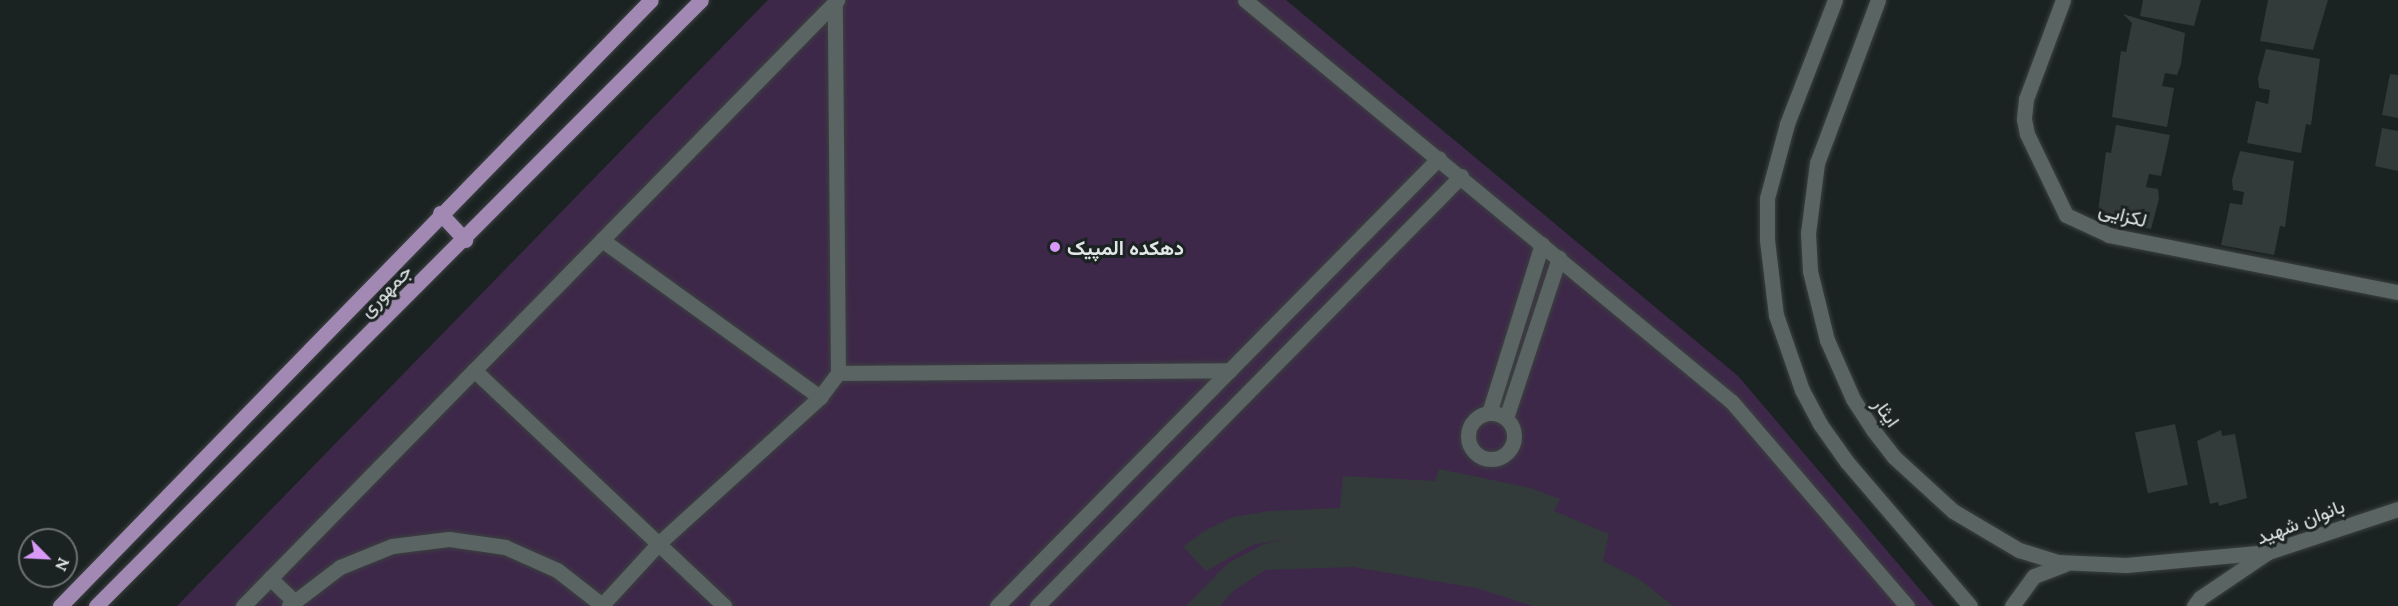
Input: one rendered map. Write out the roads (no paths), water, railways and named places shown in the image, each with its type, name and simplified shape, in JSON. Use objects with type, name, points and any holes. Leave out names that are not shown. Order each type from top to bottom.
[{"type":"main road","name":"جمهوری","points":[[60,606],[440,213],[651,0]]},
{"type":"main road","name":"جمهوری","points":[[96,606],[465,240],[701,0]]},
{"type":"main road","points":[[440,213],[465,240]]},
{"type":"street","points":[[1245,0],[1732,402],[1907,606]]},
{"type":"street","points":[[1835,0],[1787,124],[1767,198],[1767,240],[1776,315],[1802,390],[1820,424],[1847,462],[1970,606]]},
{"type":"street","name":"ایثار","points":[[1878,0],[1829,127],[1810,196],[1810,271],[1827,340],[1853,399],[1873,430],[1922,485],[1989,534],[2019,550],[2068,563],[2126,565],[2268,552]]},
{"type":"street","name":"لکزایی","points":[[2063,0],[2026,99],[2024,118],[2027,134],[2066,215],[2109,235],[2398,292]]},
{"type":"street","points":[[243,606],[836,2]]},
{"type":"street","points":[[270,578],[292,603],[340,567],[382,550],[449,539],[516,551],[557,570],[602,605],[658,544],[820,397],[838,373],[836,2]]},
{"type":"street","points":[[998,606],[1439,158]]},
{"type":"street","points":[[1037,606],[1461,176]]},
{"type":"street","points":[[602,240],[820,397]]},
{"type":"street","points":[[1489,413],[1542,244]]},
{"type":"street","points":[[1506,418],[1559,258]]},
{"type":"street","points":[[474,370],[724,606]]},
{"type":"street","points":[[838,373],[1230,370]]},
{"type":"street","points":[[1489,413],[1506,418],[1514,433],[1509,450],[1502,456],[1484,458],[1470,447],[1469,429],[1480,415],[1489,413]]},
{"type":"street","name":"بانوان شهید","points":[[2194,606],[2200,598],[2268,552],[2398,509]]},
{"type":"street","points":[[2012,606],[2034,576],[2068,563]]},
{"type":"place","name":"دهکده المپیک","points":[[1055,247]]}]
